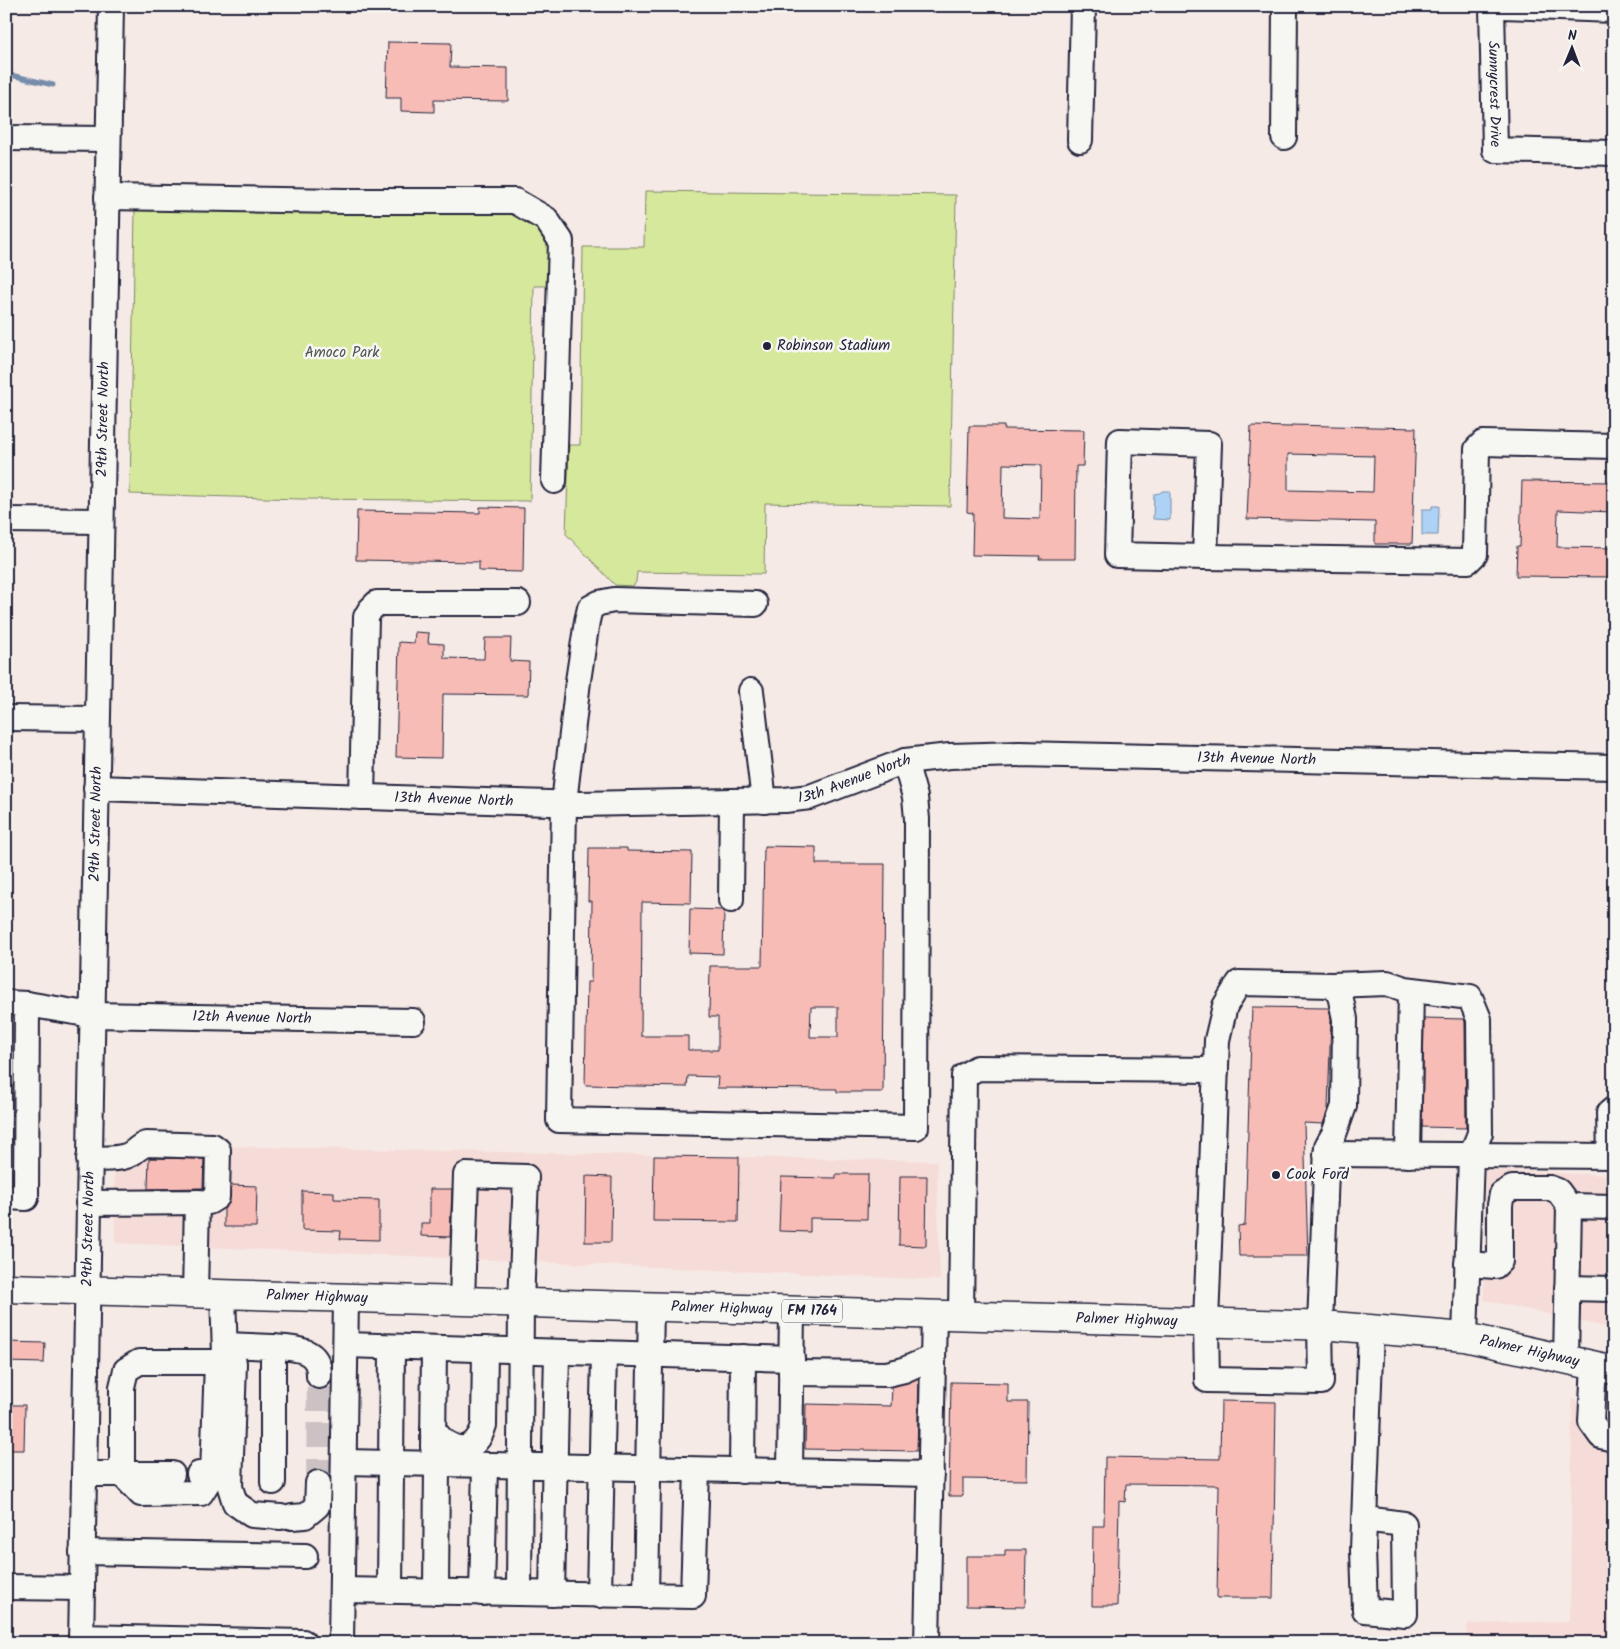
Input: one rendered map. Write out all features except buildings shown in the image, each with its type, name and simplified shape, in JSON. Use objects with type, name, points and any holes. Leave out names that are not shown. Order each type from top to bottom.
[{"type":"main road","name":"Palmer Highway","points":[[6,1288],[1320,1325],[1465,1337],[1604,1368]]},
{"type":"street","name":"29th Street North","points":[[81,1640],[111,6]]},
{"type":"street","points":[[1080,140],[1083,6]]},
{"type":"street","points":[[1284,137],[1285,6]]},
{"type":"street","name":"Sunnycrest Drive","points":[[1492,6],[1495,150],[1614,152]]},
{"type":"street","points":[[1501,6],[1614,10]]},
{"type":"street","points":[[6,138],[108,139]]},
{"type":"street","points":[[107,197],[344,201],[514,200],[546,219],[561,241],[554,481]]},
{"type":"street","points":[[1205,558],[1208,444],[1120,441],[1117,555],[1205,558],[1468,561],[1475,554],[1477,449],[1482,443],[1614,446]]},
{"type":"street","points":[[6,520],[101,521]]},
{"type":"street","points":[[755,604],[614,600],[599,603],[590,608],[578,681],[564,803],[559,1120],[916,1127],[917,819],[915,797],[906,761]]},
{"type":"street","points":[[362,797],[366,618],[370,610],[376,603],[518,603]]},
{"type":"street","points":[[751,691],[764,801]]},
{"type":"street","points":[[6,718],[97,720]]},
{"type":"street","name":"13th Avenue North","points":[[96,788],[564,803],[764,801],[810,797],[906,761],[950,756],[1019,754],[1614,767]]},
{"type":"street","points":[[731,900],[732,801]]},
{"type":"street","points":[[1332,985],[1340,995],[1345,1019],[1344,1106],[1334,1134],[1327,1146],[1326,1154],[1320,1325],[1321,1382],[1207,1380],[1206,1322],[1217,1040],[1224,1006],[1239,983],[1332,985],[1387,983],[1411,990],[1470,997],[1479,1019],[1480,1133],[1471,1156],[1465,1337]]},
{"type":"street","points":[[1408,1155],[1411,990]]},
{"type":"street","points":[[6,1197],[26,1198],[17,1004]]},
{"type":"street","name":"12th Avenue North","points":[[17,1004],[92,1015],[413,1021]]},
{"type":"street","points":[[927,1643],[933,1357],[947,1315],[964,1076],[977,1068],[1216,1070]]},
{"type":"street","points":[[1326,1154],[1612,1156],[1609,1113],[1614,1109]]},
{"type":"street","points":[[88,1203],[209,1202],[217,1197],[218,1150],[213,1146],[146,1144],[139,1146],[125,1157],[89,1159]]},
{"type":"street","points":[[1524,1156],[1525,1188]]},
{"type":"street","points":[[462,1301],[466,1175],[526,1177],[521,1303],[519,1593]]},
{"type":"street","points":[[1468,1264],[1495,1266],[1500,1261],[1500,1205],[1502,1194],[1512,1188],[1550,1188],[1558,1191],[1569,1206],[1566,1359]]},
{"type":"street","points":[[195,1293],[197,1202]]},
{"type":"street","points":[[1569,1206],[1614,1207]]},
{"type":"street","points":[[1567,1288],[1614,1289]]},
{"type":"street","points":[[223,1294],[223,1354],[193,1474],[202,1493],[141,1494],[122,1474],[122,1387],[126,1370],[139,1362],[223,1354],[273,1347],[296,1348],[312,1355],[320,1368],[320,1376]]},
{"type":"street","points":[[341,1643],[346,1298]]},
{"type":"street","points":[[646,1596],[650,1306]]},
{"type":"street","points":[[790,1471],[792,1310]]},
{"type":"street","points":[[1364,1520],[1371,1329]]},
{"type":"street","points":[[346,1345],[743,1357],[792,1366],[887,1374],[904,1370],[933,1357]]},
{"type":"street","points":[[272,1482],[273,1347]]},
{"type":"street","points":[[390,1591],[392,1347]]},
{"type":"street","points":[[434,1348],[433,1447],[437,1464],[436,1592]]},
{"type":"street","points":[[433,1430],[446,1443],[460,1448],[468,1447],[475,1443],[481,1436],[484,1426],[486,1349]]},
{"type":"street","points":[[552,1594],[556,1352]]},
{"type":"street","points":[[599,1595],[604,1353]]},
{"type":"street","points":[[223,1354],[234,1363],[230,1486],[235,1503],[252,1515],[305,1516],[317,1506],[318,1483]]},
{"type":"street","points":[[742,1471],[743,1357]]},
{"type":"street","points":[[1604,1368],[1591,1422],[1601,1436],[1614,1439]]},
{"type":"street","points":[[344,1462],[931,1474]]},
{"type":"street","points":[[482,1593],[485,1465]]},
{"type":"street","points":[[342,1590],[693,1596],[697,1470]]},
{"type":"street","points":[[84,1474],[193,1474]]},
{"type":"street","points":[[82,1552],[305,1556]]},
{"type":"street","points":[[6,1587],[82,1588]]},
{"type":"street","points":[[81,1640],[303,1642]]},
{"type":"shaded area","points":[[114,1144],[937,1161],[940,1280],[115,1243]]},
{"type":"shaded area","points":[[1485,1170],[1614,1175],[1614,1329],[1484,1300]]},
{"type":"shaded area","points":[[1572,1399],[1614,1410],[1614,1643],[1466,1643],[1467,1624],[1570,1621]]},
{"type":"green space","name":"Robinson Stadium","points":[[645,191],[956,195],[950,506],[765,503],[764,574],[637,572],[636,582],[633,586],[615,585],[566,534],[569,445],[580,445],[583,247],[644,247]]},
{"type":"green space","name":"Amoco Park","points":[[498,206],[535,218],[553,252],[553,286],[534,286],[530,501],[301,499],[130,494],[135,209]]},
{"type":"water","points":[[1170,491],[1170,520],[1153,519],[1154,494]]},
{"type":"water","points":[[1432,506],[1439,506],[1438,535],[1422,535],[1422,509],[1432,509]]},
{"type":"waterway","points":[[6,76],[15,76],[53,85]]},
{"type":"tunnel","points":[[318,1483],[319,1376]]},
{"type":"place","name":"Robinson Stadium","points":[[767,346]]},
{"type":"place","name":"Cook Ford","points":[[1276,1175]]}]
